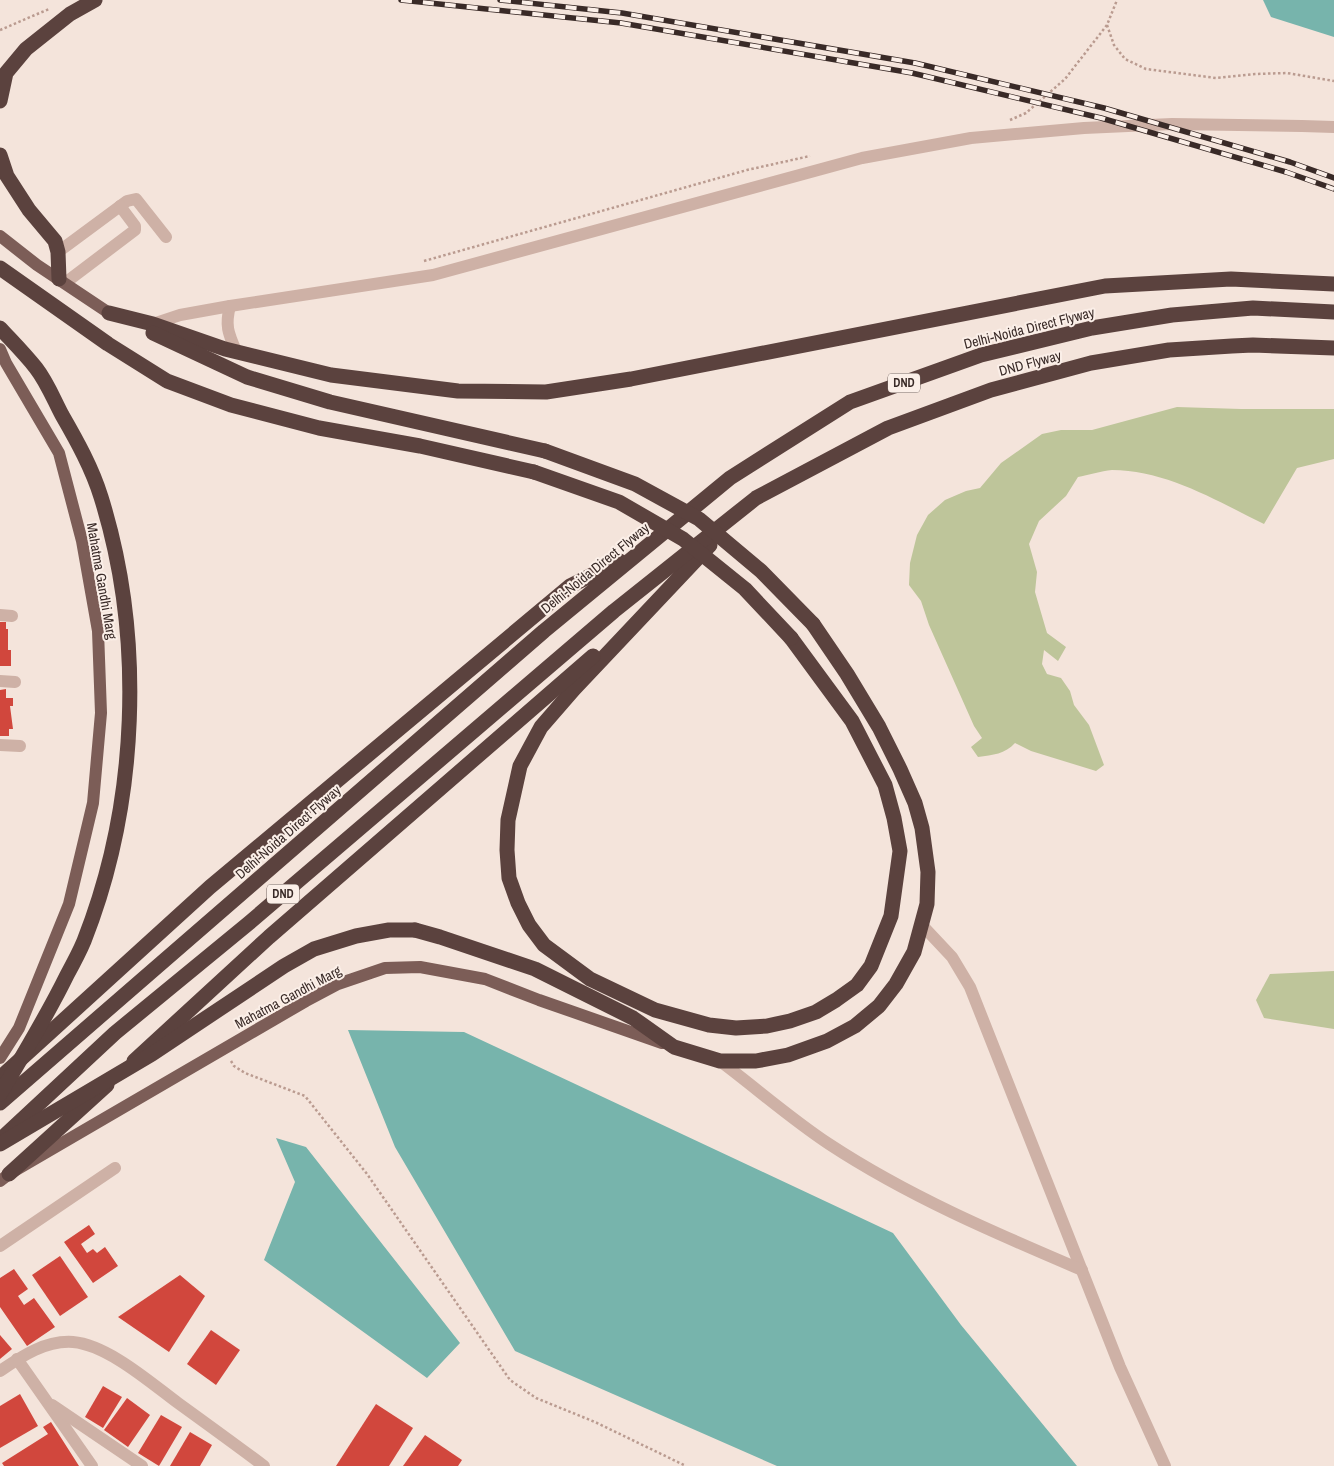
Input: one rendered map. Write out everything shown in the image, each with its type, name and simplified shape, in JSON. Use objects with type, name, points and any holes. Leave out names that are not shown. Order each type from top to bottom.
[{"type":"highway","points":[[0,101],[6,73],[26,48],[70,14],[95,0]]},
{"type":"highway","points":[[0,155],[7,176],[29,210],[55,241],[62,281]]},
{"type":"highway","points":[[0,268],[108,344],[167,381],[231,405],[320,428],[420,446],[534,472],[619,502],[683,540],[745,589],[791,638],[852,721],[885,785],[900,851],[891,916],[871,966],[857,985],[816,1012],[790,1021],[766,1026],[736,1028],[709,1025],[655,1010],[590,979],[544,945],[529,926],[509,878],[507,850],[508,820],[520,766],[541,727],[651,606],[756,498]]},
{"type":"highway","points":[[109,313],[153,324],[236,351],[331,375],[458,390],[546,392],[631,378],[1106,286],[1231,279],[1334,284]]},
{"type":"highway","name":"Delhi-Noida Direct Flyway","points":[[0,1103],[544,630],[730,478],[850,402],[981,355],[1092,328],[1172,314],[1253,308],[1334,312]]},
{"type":"highway","points":[[0,1144],[152,1054],[284,966],[314,949],[356,936],[389,930],[415,930],[440,937],[535,969],[633,1018],[674,1047],[720,1060],[756,1061],[788,1055],[827,1042],[855,1026],[879,1006],[896,984],[914,952],[927,904],[928,872],[922,828],[915,803],[879,727],[847,674],[813,624],[761,570],[699,519],[635,484],[545,450],[330,402],[247,377],[109,313]]},
{"type":"highway","points":[[0,328],[37,369],[82,451],[101,496],[124,591],[130,656],[130,721],[120,811],[109,862],[84,942],[49,1011],[0,1094]]},
{"type":"highway","name":"DND Flyway","points":[[756,498],[888,428],[991,390],[1091,363],[1170,350],[1253,345],[1334,348]]},
{"type":"highway","name":"DND","points":[[0,1140],[115,1033],[249,923],[614,611],[756,498]]},
{"type":"highway","points":[[0,1078],[210,888],[570,586],[646,548]]},
{"type":"highway","points":[[5,1178],[269,937],[651,606]]},
{"type":"main road","points":[[0,236],[37,265],[109,313]]},
{"type":"main road","name":"Mahatma Gandhi Marg","points":[[0,349],[6,363],[60,453],[82,542],[98,630],[101,713],[93,803],[69,904],[19,1028],[4,1043],[0,1058]]},
{"type":"main road","name":"Mahatma Gandhi Marg","points":[[5,1178],[223,1049],[338,984],[385,968],[420,967],[485,979],[674,1047]]},
{"type":"street","points":[[153,324],[180,316],[230,306],[433,275],[862,158],[971,138],[1084,128],[1172,124],[1334,127]]},
{"type":"street","points":[[58,252],[127,201],[136,199],[166,237]]},
{"type":"street","points":[[62,281],[135,230],[135,226],[120,206]]},
{"type":"street","points":[[230,306],[226,321],[228,334],[236,351]]},
{"type":"street","points":[[0,680],[15,682]]},
{"type":"street","points":[[0,745],[20,746]]},
{"type":"street","points":[[921,924],[952,957],[970,988],[1120,1366],[1165,1466]]},
{"type":"street","points":[[720,1060],[829,1144],[874,1171],[977,1225],[1082,1270]]},
{"type":"street","points":[[0,1246],[115,1168]]},
{"type":"street","points":[[0,1371],[16,1359],[50,1343],[74,1342],[98,1349],[124,1364],[264,1466]]},
{"type":"street","points":[[16,1359],[92,1466]]},
{"type":"street","points":[[46,1401],[142,1466]]},
{"type":"path","points":[[1008,120],[1026,113],[1065,79],[1107,25],[1117,0]]},
{"type":"path","points":[[0,30],[55,6]]},
{"type":"path","points":[[1107,25],[1114,45],[1125,59],[1146,69],[1216,78],[1288,73],[1334,81]]},
{"type":"path","points":[[424,261],[747,170],[817,155]]},
{"type":"path","points":[[223,1049],[234,1066],[245,1073],[305,1096],[367,1174],[510,1380],[536,1398],[595,1422],[686,1466]]},
{"type":"green space","points":[[1177,407],[1334,409],[1334,459],[1297,468],[1264,524],[1191,488],[1152,475],[1112,470],[1078,477],[1066,496],[1039,521],[1029,544],[1037,572],[1035,592],[1047,633],[1066,647],[1058,661],[1044,650],[1042,664],[1047,674],[1061,678],[1070,691],[1074,705],[1089,725],[1104,765],[1096,771],[1031,751],[1015,743],[1003,752],[978,757],[971,747],[982,738],[974,726],[929,625],[921,601],[909,585],[910,563],[917,535],[928,515],[945,500],[966,491],[980,488],[1001,463],[1042,434],[1061,430],[1092,430]]},
{"type":"green space","points":[[1334,971],[1334,1029],[1264,1018],[1256,1000],[1270,974]]},
{"type":"water","points":[[1263,0],[1334,0],[1334,37],[1271,17]]},
{"type":"water","points":[[348,1030],[464,1032],[893,1233],[961,1325],[1077,1466],[777,1466],[515,1351],[395,1147]]},
{"type":"water","points":[[276,1138],[306,1147],[460,1343],[427,1378],[264,1260],[295,1182]]},
{"type":"building","points":[[0,622],[6,622],[6,629],[8,629],[8,650],[11,650],[11,666],[0,666]]},
{"type":"building","points":[[6,689],[6,698],[13,698],[13,706],[10,706],[13,729],[9,729],[9,736],[0,736],[0,690]]},
{"type":"building","points":[[89,1225],[95,1234],[81,1244],[87,1253],[93,1249],[97,1253],[105,1247],[118,1266],[93,1283],[64,1242]]},
{"type":"building","points":[[60,1256],[88,1297],[60,1316],[32,1275]]},
{"type":"building","points":[[14,1269],[28,1289],[18,1296],[24,1305],[34,1298],[55,1327],[27,1346],[0,1307],[0,1278]]},
{"type":"building","points":[[180,1275],[205,1296],[169,1352],[118,1317]]},
{"type":"building","points":[[211,1330],[240,1350],[216,1385],[187,1364]]},
{"type":"building","points":[[0,1335],[12,1349],[0,1359]]},
{"type":"building","points":[[103,1386],[122,1397],[103,1428],[85,1417]]},
{"type":"building","points":[[20,1394],[38,1426],[0,1448],[0,1406]]},
{"type":"building","points":[[127,1398],[150,1415],[128,1447],[104,1430]]},
{"type":"building","points":[[376,1404],[413,1428],[389,1466],[336,1466]]},
{"type":"building","points":[[161,1415],[182,1427],[159,1466],[138,1453]]},
{"type":"building","points":[[51,1422],[79,1466],[4,1466],[2,1463],[48,1434],[43,1427]]},
{"type":"building","points":[[190,1432],[212,1445],[200,1466],[170,1466]]},
{"type":"building","points":[[425,1435],[462,1460],[458,1466],[403,1466]]},
{"type":"railway","points":[[401,0],[621,23],[912,73],[1101,118],[1286,172],[1334,189]]},
{"type":"railway","points":[[500,0],[622,13],[915,63],[1104,108],[1290,162],[1334,178]]}]
